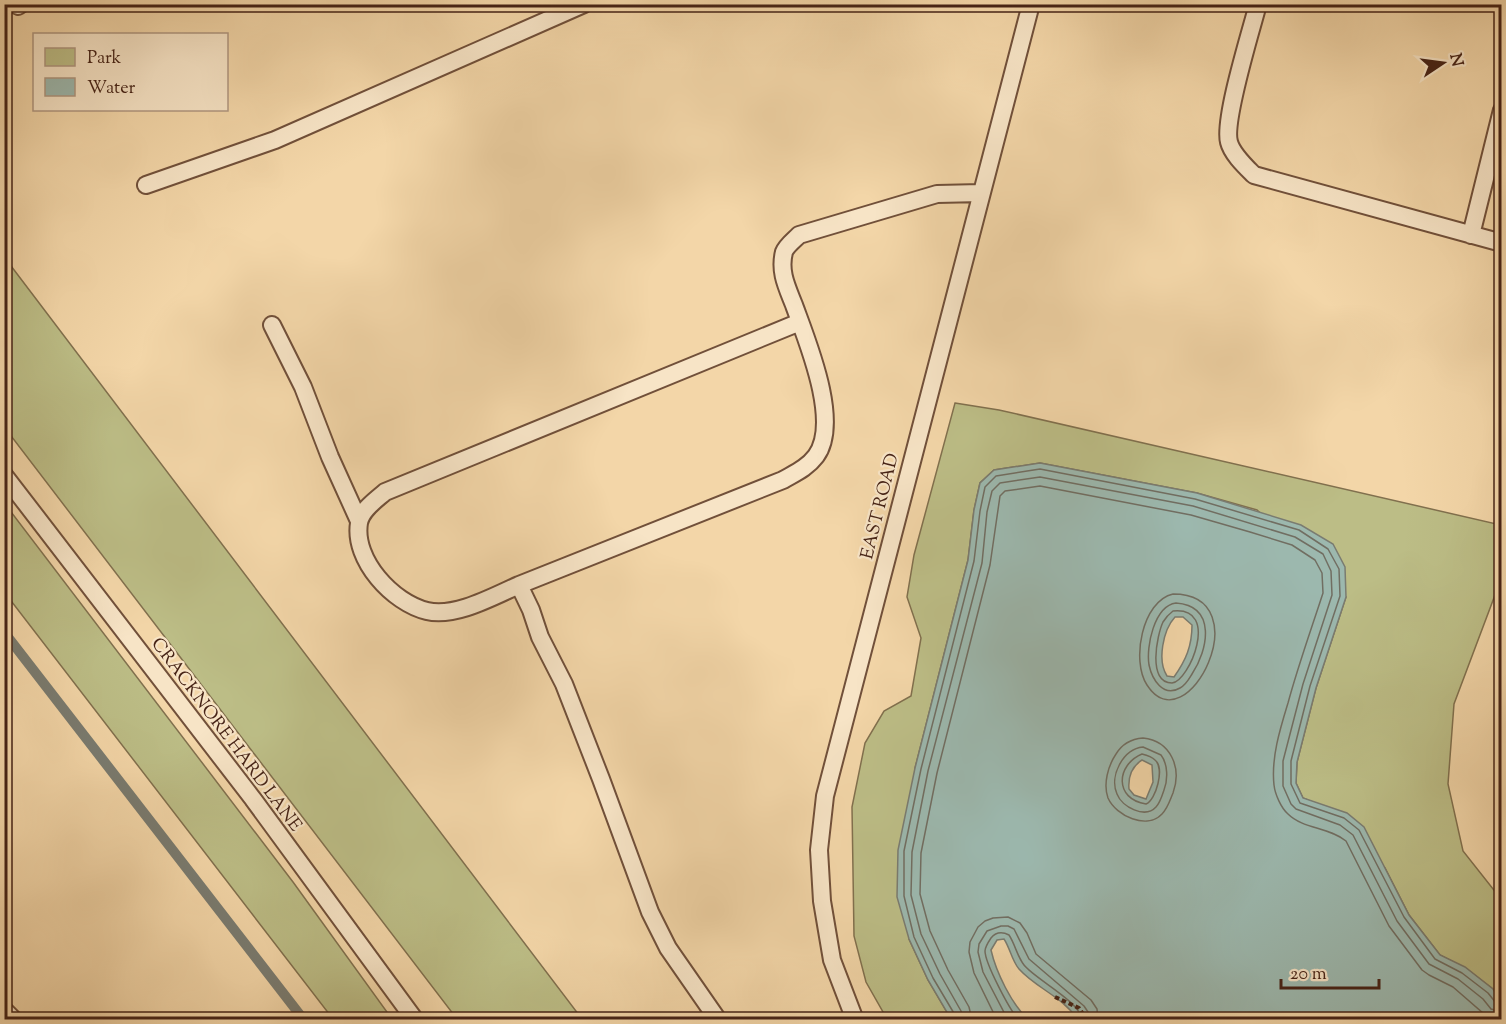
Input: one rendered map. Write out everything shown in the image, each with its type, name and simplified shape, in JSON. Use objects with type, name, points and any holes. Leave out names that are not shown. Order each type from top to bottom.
[{"type":"lane","points":[[146,185],[275,140],[584,4]]},
{"type":"lane","name":"EAST ROAD","points":[[855,1020],[832,960],[822,901],[819,850],[825,796],[1031,4]]},
{"type":"lane","points":[[1258,4],[1230,111],[1229,141],[1242,164],[1254,175],[1502,243]]},
{"type":"lane","points":[[1471,234],[1502,110]]},
{"type":"lane","points":[[272,325],[307,398],[359,521],[359,539],[369,565],[389,591],[427,611],[445,612],[485,601],[519,585],[783,480],[804,469],[817,455],[823,439],[823,400],[815,364],[783,276],[784,250],[799,235],[937,194],[981,193]]},
{"type":"lane","points":[[359,521],[368,507],[385,492],[800,322]]},
{"type":"lane","name":"CRACKNORE HARD LANE","points":[[4,476],[253,799],[415,1020]]},
{"type":"lane","points":[[519,585],[602,779],[650,912],[668,948],[718,1020]]},
{"type":"lane","points":[[4,1010],[14,1020]]},
{"type":"path","points":[[1055,997],[1079,1008],[1087,1020]]},
{"type":"green space","points":[[5,258],[582,1019],[457,1019],[5,428]]},
{"type":"green space","points":[[955,403],[999,410],[1501,525],[1501,579],[1454,704],[1448,784],[1463,851],[1501,899],[1501,1002],[1493,989],[1465,968],[1440,955],[1409,915],[1385,868],[1317,804],[1303,798],[1296,783],[1297,762],[1316,688],[1346,597],[1257,510],[1197,493],[1040,463],[994,470],[980,483],[968,560],[915,768],[909,939],[928,980],[951,1019],[887,1019],[866,982],[854,936],[852,807],[865,743],[884,711],[911,696],[921,638],[907,597],[914,555]]},
{"type":"green space","points":[[5,504],[293,882],[392,1019],[333,1019],[5,593]]},
{"type":"water","points":[[1040,463],[1197,493],[1301,525],[1333,544],[1345,567],[1346,597],[1316,688],[1297,762],[1296,783],[1303,798],[1347,813],[1364,827],[1409,915],[1440,955],[1465,967],[1493,989],[1501,1002],[1501,1019],[1077,1019],[1071,1011],[1019,969],[1004,939],[997,940],[991,950],[993,959],[1011,997],[1028,1019],[951,1019],[928,980],[909,939],[897,897],[898,850],[915,768],[968,560],[980,483],[994,470]],"holes":[[[1175,617],[1183,617],[1192,625],[1188,653],[1174,677],[1167,676],[1162,654],[1167,630]],[[1142,760],[1152,765],[1153,782],[1146,799],[1134,795],[1129,789],[1131,773]]]},
{"type":"waterway","points":[[4,632],[304,1020]]}]
